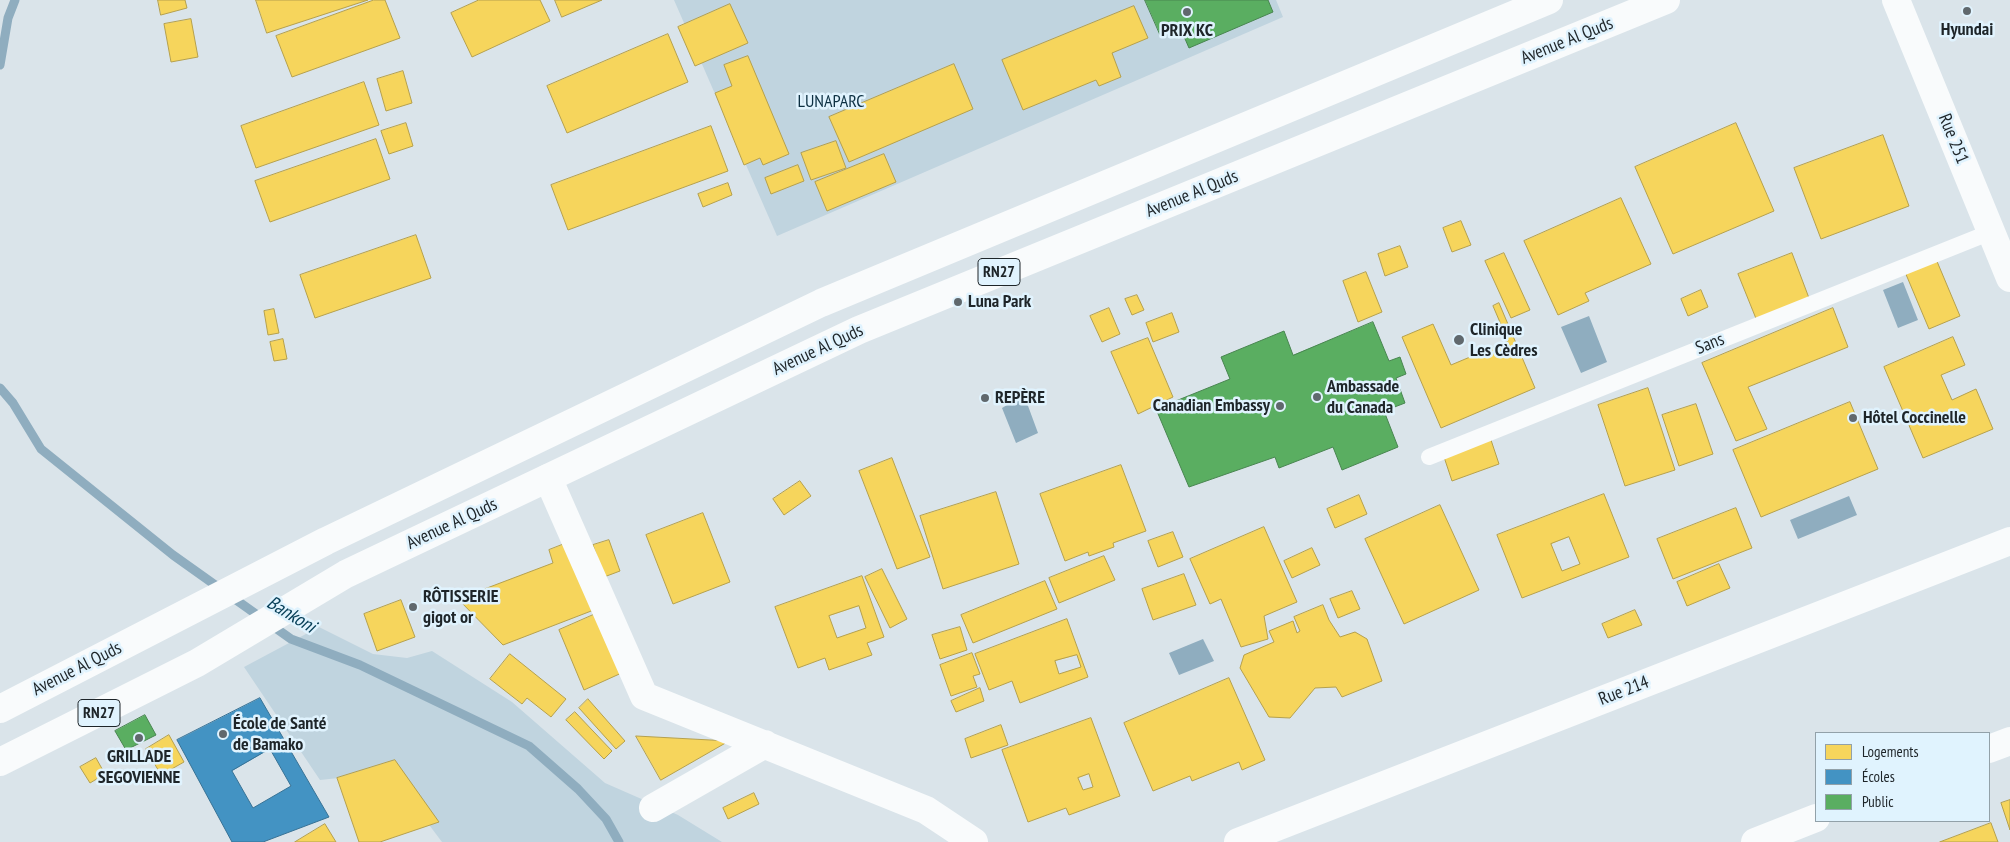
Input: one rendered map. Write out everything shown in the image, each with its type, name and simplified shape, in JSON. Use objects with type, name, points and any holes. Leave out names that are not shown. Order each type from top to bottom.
[{"type":"main road","name":"Avenue Al Quds","points":[[0,709],[326,541],[821,303],[1549,0]]},
{"type":"main road","name":"Avenue Al Quds","points":[[0,762],[197,663],[346,574],[859,330],[1666,0]]},
{"type":"main road","name":"Rue 251","points":[[1896,0],[2010,278]]},
{"type":"main road","points":[[548,478],[644,696],[926,810],[974,842]]},
{"type":"main road","name":"Rue 214","points":[[1238,842],[2010,541]]},
{"type":"main road","points":[[1990,749],[2010,741]]},
{"type":"main road","points":[[653,808],[764,744]]},
{"type":"main road","points":[[1755,842],[1815,818]]},
{"type":"lane","name":"Sans","points":[[1429,457],[1991,232]]},
{"type":"green space","name":"LUNAPARC","points":[[674,0],[1276,0],[1283,17],[777,236]]},
{"type":"green space","points":[[319,627],[373,654],[407,658],[432,651],[512,702],[605,783],[678,815],[722,842],[442,842],[393,777],[376,774],[320,780],[244,667]]},
{"type":"shaded area","points":[[1903,282],[1918,320],[1898,328],[1883,290]]},
{"type":"shaded area","points":[[1589,316],[1607,362],[1581,373],[1561,327]]},
{"type":"shaded area","points":[[1024,395],[1038,433],[1016,443],[1002,408]]},
{"type":"shaded area","points":[[1849,496],[1857,515],[1798,539],[1790,520]]},
{"type":"shaded area","points":[[1203,639],[1214,661],[1179,675],[1169,653]]},
{"type":"building: Logements","points":[[158,0],[185,0],[187,8],[161,15]]},
{"type":"building: Logements","points":[[256,0],[368,0],[267,33]]},
{"type":"building: Logements","points":[[374,0],[385,0],[400,38],[292,77],[276,36]]},
{"type":"building: Logements","points":[[479,0],[540,0],[550,21],[472,57],[451,13]]},
{"type":"building: Logements","points":[[555,0],[602,0],[562,17]]},
{"type":"building: Logements","points":[[730,4],[748,43],[695,66],[678,27]]},
{"type":"building: Logements","points":[[1134,6],[1148,38],[1112,53],[1121,77],[1099,86],[1096,80],[1023,110],[1002,60]]},
{"type":"building: Logements","points":[[191,19],[198,57],[171,62],[164,24]]},
{"type":"building: Logements","points":[[668,34],[688,82],[567,133],[547,86]]},
{"type":"building: Logements","points":[[748,56],[789,154],[763,165],[760,158],[744,165],[715,93],[732,86],[724,65]]},
{"type":"building: Logements","points":[[954,64],[973,109],[849,162],[829,117]]},
{"type":"building: Logements","points":[[403,71],[412,103],[386,111],[377,79]]},
{"type":"building: Logements","points":[[364,82],[379,125],[256,168],[241,126]]},
{"type":"building: Logements","points":[[406,123],[413,146],[389,154],[381,131]]},
{"type":"building: Logements","points":[[1736,123],[1774,211],[1673,254],[1635,167]]},
{"type":"building: Logements","points":[[711,126],[728,171],[568,230],[551,185]]},
{"type":"building: Logements","points":[[1883,135],[1909,206],[1821,239],[1794,168]]},
{"type":"building: Logements","points":[[376,139],[390,179],[270,222],[255,181]]},
{"type":"building: Logements","points":[[836,141],[846,168],[811,180],[801,153]]},
{"type":"building: Logements","points":[[884,154],[896,182],[827,211],[815,182]]},
{"type":"building: Logements","points":[[798,165],[804,181],[771,194],[765,178]]},
{"type":"building: Logements","points":[[728,183],[732,195],[703,207],[698,194]]},
{"type":"building: Logements","points":[[1621,198],[1651,264],[1585,293],[1589,301],[1558,315],[1524,241]]},
{"type":"building: Logements","points":[[1461,221],[1471,245],[1452,252],[1443,228]]},
{"type":"building: Logements","points":[[416,235],[431,278],[315,318],[300,275]]},
{"type":"building: Logements","points":[[1400,246],[1408,267],[1385,276],[1378,254]]},
{"type":"building: Logements","points":[[1504,253],[1530,310],[1511,318],[1485,261]]},
{"type":"building: Logements","points":[[1792,253],[1812,306],[1759,326],[1738,274]]},
{"type":"building: Logements","points":[[1936,259],[1960,316],[1929,329],[1905,272]]},
{"type":"building: Logements","points":[[1366,272],[1382,312],[1358,322],[1343,281]]},
{"type":"building: Logements","points":[[1701,290],[1708,307],[1688,316],[1681,299]]},
{"type":"building: Logements","points":[[1137,295],[1144,310],[1132,315],[1125,299]]},
{"type":"building: Logements","points":[[1499,303],[1535,388],[1441,428],[1402,337],[1433,324],[1451,365],[1508,341],[1493,306]]},
{"type":"building: Logements","points":[[1109,308],[1120,334],[1102,342],[1090,316]]},
{"type":"building: Logements","points":[[1833,308],[1848,347],[1748,387],[1767,429],[1736,441],[1702,363]]},
{"type":"building: Logements","points":[[274,309],[279,333],[268,335],[264,311]]},
{"type":"building: Logements","points":[[1172,313],[1179,332],[1153,342],[1146,323]]},
{"type":"building: Logements","points":[[1953,337],[1965,365],[1941,375],[1952,400],[1976,389],[1993,429],[1923,458],[1884,367]]},
{"type":"building: Logements","points":[[1148,338],[1173,397],[1138,414],[1111,352]]},
{"type":"building: Logements","points":[[283,339],[287,359],[274,361],[270,342]]},
{"type":"building: Logements","points":[[1648,388],[1675,470],[1625,486],[1598,405]]},
{"type":"building: Logements","points":[[1850,402],[1878,469],[1761,517],[1733,450]]},
{"type":"building: Logements","points":[[1696,404],[1713,454],[1679,466],[1662,415]]},
{"type":"building: Logements","points":[[1490,437],[1499,464],[1452,481],[1443,454]]},
{"type":"building: Logements","points":[[892,458],[930,557],[897,569],[859,471]]},
{"type":"building: Logements","points":[[1121,465],[1146,531],[1113,543],[1114,547],[1089,556],[1088,552],[1065,561],[1040,494]]},
{"type":"building: Logements","points":[[800,481],[811,496],[784,515],[773,499]]},
{"type":"building: Logements","points":[[996,492],[1019,564],[943,589],[920,516]]},
{"type":"building: Logements","points":[[1604,494],[1629,557],[1522,598],[1497,535]],"holes":[[[1569,537],[1580,564],[1562,571],[1551,544]]]},
{"type":"building: Logements","points":[[1359,495],[1367,514],[1335,528],[1327,509]]},
{"type":"building: Logements","points":[[1440,505],[1479,590],[1404,624],[1365,539]]},
{"type":"building: Logements","points":[[1736,508],[1752,548],[1673,579],[1657,539]]},
{"type":"building: Logements","points":[[703,513],[730,582],[673,604],[646,535]]},
{"type":"building: Logements","points":[[1264,527],[1297,602],[1264,616],[1268,639],[1241,647],[1221,599],[1210,604],[1190,559]]},
{"type":"building: Logements","points":[[1173,532],[1183,557],[1158,567],[1148,541]]},
{"type":"building: Logements","points":[[609,540],[620,571],[604,577],[593,545]]},
{"type":"building: Logements","points":[[572,541],[599,608],[503,645],[458,599],[553,563],[549,550]]},
{"type":"building: Logements","points":[[1312,548],[1320,565],[1292,578],[1284,561]]},
{"type":"building: Logements","points":[[1104,556],[1115,580],[1059,603],[1049,578]]},
{"type":"building: Logements","points":[[1719,564],[1730,588],[1687,606],[1677,582]]},
{"type":"building: Logements","points":[[882,569],[907,619],[890,628],[865,577]]},
{"type":"building: Logements","points":[[1184,574],[1196,605],[1153,620],[1142,589]]},
{"type":"building: Logements","points":[[862,576],[884,637],[867,643],[872,655],[829,670],[825,658],[798,668],[775,607]],"holes":[[[859,606],[866,628],[837,638],[829,616]]]},
{"type":"building: Logements","points":[[1045,581],[1057,609],[973,643],[961,615]]},
{"type":"building: Logements","points":[[1352,591],[1360,609],[1338,618],[1330,599]]},
{"type":"building: Logements","points":[[401,600],[415,637],[377,651],[364,614]]},
{"type":"building: Logements","points":[[1323,605],[1329,620],[1340,637],[1355,632],[1367,639],[1382,681],[1342,697],[1336,687],[1315,688],[1290,718],[1269,717],[1240,668],[1244,655],[1274,642],[1269,631],[1293,621],[1297,633],[1300,631],[1294,617]]},
{"type":"building: Logements","points":[[1635,610],[1642,625],[1608,638],[1602,624]]},
{"type":"building: Logements","points":[[600,612],[626,671],[584,690],[559,630]]},
{"type":"building: Logements","points":[[1067,619],[1088,677],[1020,703],[1012,681],[989,690],[975,654]],"holes":[[[1077,655],[1081,667],[1059,674],[1055,661]]]},
{"type":"building: Logements","points":[[960,627],[967,650],[940,659],[932,635]]},
{"type":"building: Logements","points":[[972,653],[980,674],[973,676],[977,687],[951,696],[940,665]]},
{"type":"building: Logements","points":[[510,654],[566,699],[551,717],[527,698],[522,704],[490,679]]},
{"type":"building: Logements","points":[[1229,678],[1265,760],[1242,770],[1239,762],[1192,781],[1190,776],[1153,791],[1124,723]]},
{"type":"building: Logements","points":[[980,688],[984,701],[956,712],[951,701]]},
{"type":"building: Logements","points":[[588,699],[625,741],[616,749],[579,708]]},
{"type":"building: Logements","points":[[575,712],[612,751],[604,759],[566,720]]},
{"type":"building: Logements","points":[[1091,718],[1120,796],[1069,815],[1066,808],[1028,822],[1002,750]],"holes":[[[1089,774],[1093,787],[1083,790],[1078,778]]]},
{"type":"building: Logements","points":[[1001,725],[1008,745],[971,758],[965,739]]},
{"type":"building: Logements","points":[[169,735],[184,762],[161,775],[146,749]]},
{"type":"building: Logements","points":[[636,736],[729,741],[661,780]]},
{"type":"building: Logements","points":[[96,758],[105,774],[90,783],[80,767]]},
{"type":"building: Logements","points":[[395,760],[439,822],[380,842],[359,842],[337,778]]},
{"type":"building: Logements","points":[[754,793],[759,804],[728,819],[723,808]]},
{"type":"building: Logements","points":[[2010,800],[2010,830],[2001,803]]},
{"type":"building: Logements","points":[[1991,823],[1998,842],[1940,842]]},
{"type":"building: Logements","points":[[325,824],[336,842],[295,842]]},
{"type":"building: Écoles","points":[[260,698],[329,817],[263,842],[232,842],[177,740]],"holes":[[[270,749],[291,786],[253,808],[232,771]]]},
{"type":"building: Public","points":[[1145,0],[1268,0],[1273,12],[1189,48],[1179,25],[1160,34]]},
{"type":"building: Public","name":"Canadian Embassy","points":[[1373,322],[1389,361],[1400,357],[1406,374],[1396,378],[1405,403],[1384,411],[1398,447],[1342,470],[1333,447],[1279,468],[1275,457],[1189,487],[1156,409],[1230,379],[1221,357],[1284,331],[1293,355]]},
{"type":"building: Public","points":[[145,715],[156,735],[126,750],[115,731]]},
{"type":"waterway","name":"Bankoni","points":[[0,65],[8,18],[15,0]]},
{"type":"waterway","name":"Bankoni","points":[[0,388],[13,403],[41,449],[173,555],[291,639],[360,665],[529,746],[578,789],[606,819],[619,842]]},
{"type":"place","name":"Hyundai","points":[[1967,11]]},
{"type":"place","name":"PRIX KC","points":[[1187,12]]},
{"type":"place","name":"Luna Park","points":[[958,302]]},
{"type":"place","name":"Clinique Les Cèdres","points":[[1459,340]]},
{"type":"place","name":"Ambassade du Canada","points":[[1317,397]]},
{"type":"place","name":"REPÈRE","points":[[985,398]]},
{"type":"place","name":"Canadian Embassy","points":[[1280,406]]},
{"type":"place","name":"Hôtel Coccinelle","points":[[1853,418]]},
{"type":"place","name":"RÔTISSERIE gigot or","points":[[413,607]]},
{"type":"place","name":"École de Santé de Bamako","points":[[223,734]]},
{"type":"place","name":"GRILLADE SEGOVIENNE","points":[[139,738]]}]
